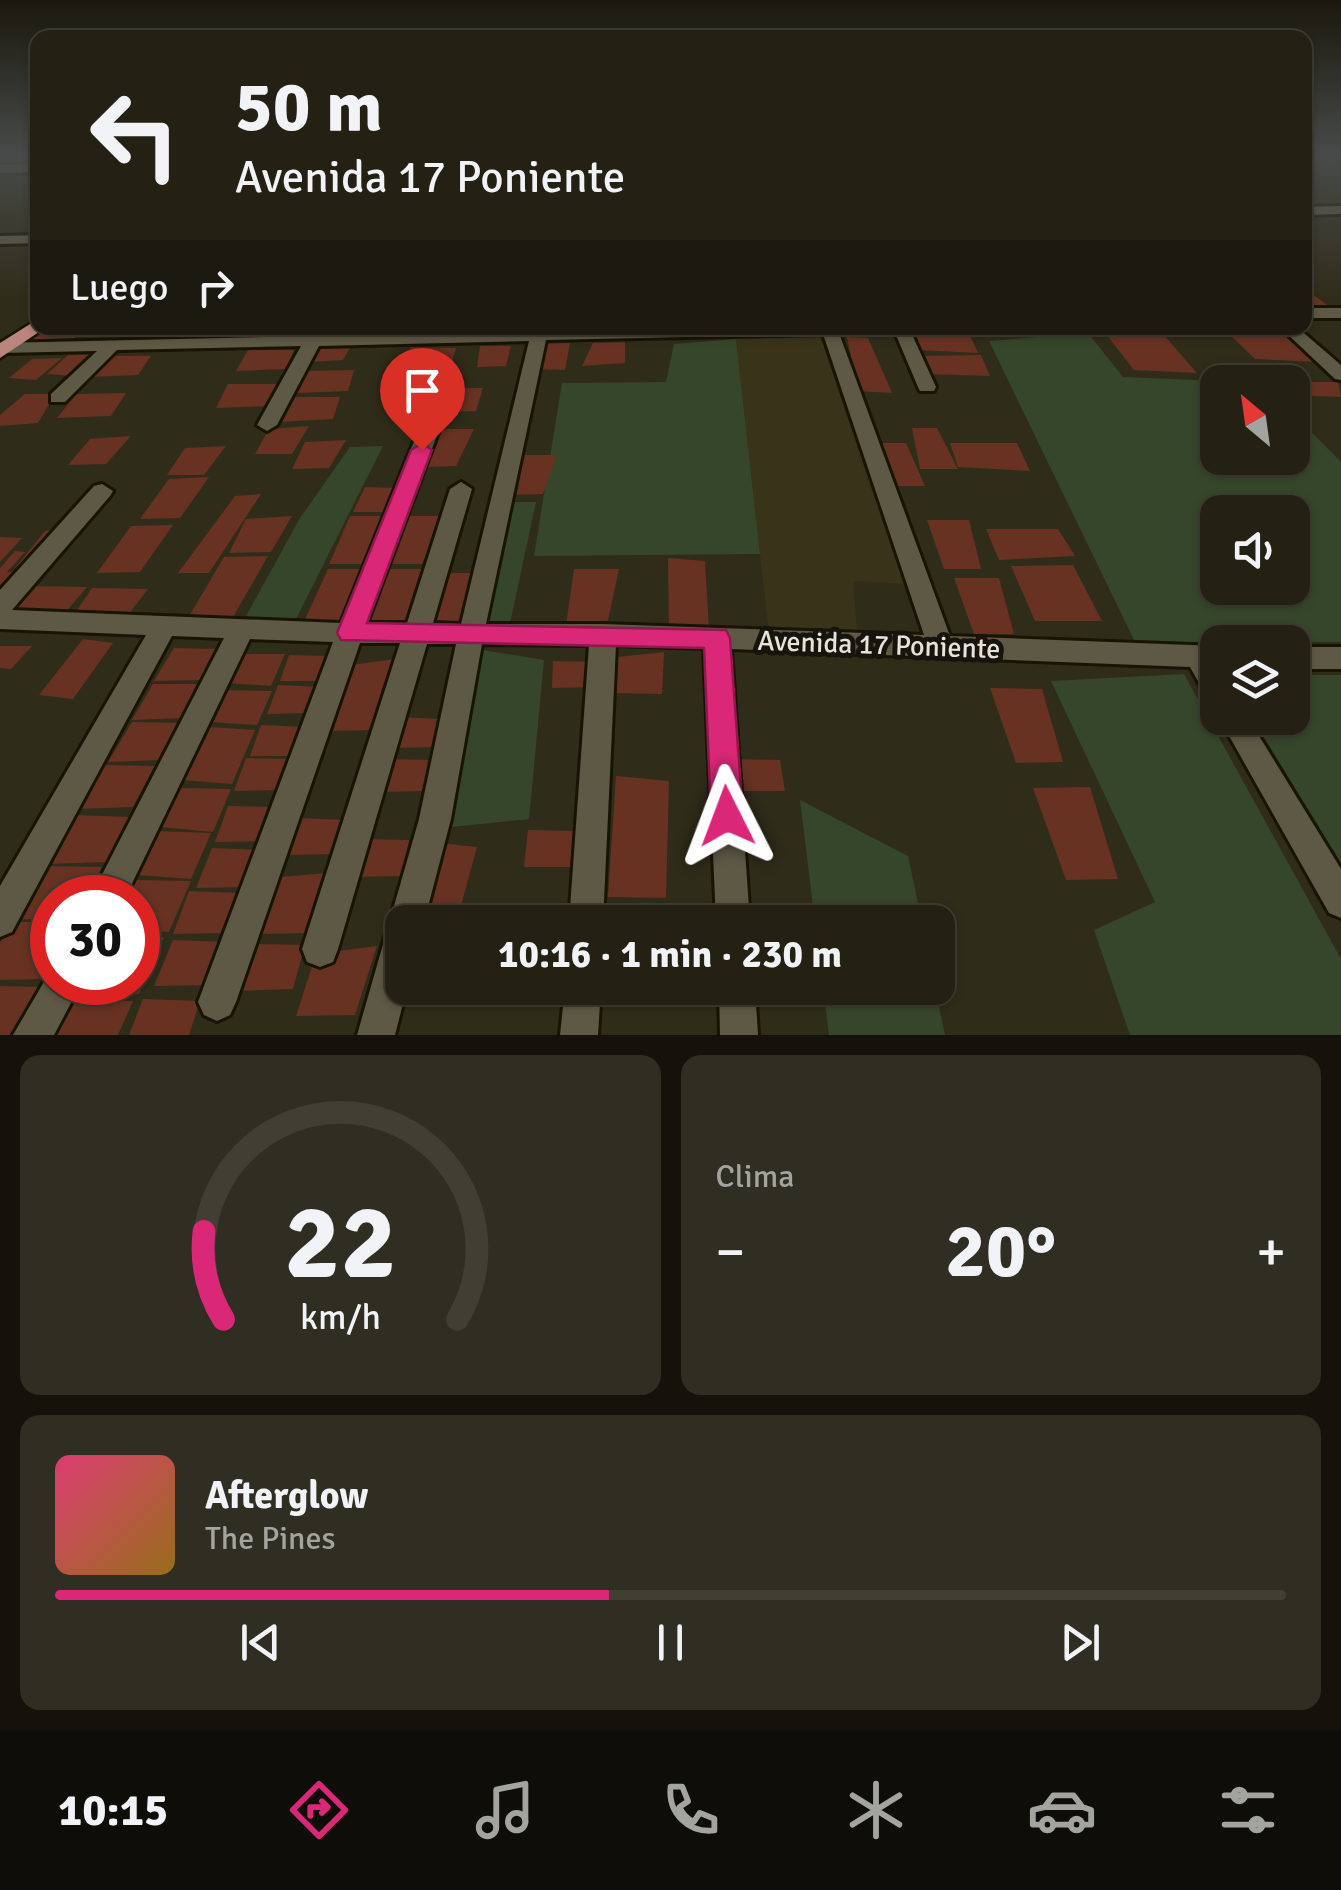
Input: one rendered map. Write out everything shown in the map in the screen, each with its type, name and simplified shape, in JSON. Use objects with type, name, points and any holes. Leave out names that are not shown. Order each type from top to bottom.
[{"type":"main road","points":[[3,349],[30,330]]},
{"type":"street","points":[[1312,211],[1341,210]]},
{"type":"street","points":[[0,240],[30,239]]},
{"type":"street","points":[[1312,313],[1341,313]]},
{"type":"street","points":[[3,349],[397,335]]},
{"type":"street","points":[[484,335],[603,335]]},
{"type":"street","points":[[831,335],[940,645]]},
{"type":"street","points":[[904,335],[927,387]]},
{"type":"street","points":[[1297,335],[1341,374]]},
{"type":"street","points":[[412,905],[436,819],[538,337]]},
{"type":"street","points":[[266,425],[313,340]]},
{"type":"street","points":[[58,398],[113,345]]},
{"type":"street","points":[[218,1002],[350,633],[435,414]]},
{"type":"street","points":[[320,948],[460,489]]},
{"type":"street","points":[[0,607],[102,490]]},
{"type":"street","name":"Avenida 17 Poniente","points":[[0,619],[350,633],[603,634],[1200,657]]},
{"type":"street","points":[[0,920],[164,626]]},
{"type":"street","points":[[118,875],[240,630]]},
{"type":"street","points":[[587,905],[603,634]]},
{"type":"street","points":[[717,638],[732,905]]},
{"type":"street","points":[[1310,658],[1341,658]]},
{"type":"street","points":[[1243,735],[1341,901]]},
{"type":"street","points":[[376,1035],[385,1001]]},
{"type":"street","points":[[32,1035],[50,1005]]},
{"type":"street","points":[[579,1035],[581,1005]]},
{"type":"street","points":[[738,1005],[740,1035]]},
{"type":"shaded area","points":[[820,336],[906,584],[853,581],[857,630],[768,626],[736,339]]},
{"type":"green space","points":[[1090,335],[1123,377],[1200,380],[1200,475],[1310,475],[1310,431],[1341,462],[1341,642],[1310,642],[1310,625],[1200,625],[1200,642],[1135,642],[989,341]]},
{"type":"green space","points":[[736,339],[760,554],[534,556],[562,383],[666,382],[674,344]]},
{"type":"green space","points":[[383,446],[295,621],[246,616],[300,518],[350,447]]},
{"type":"green space","points":[[507,502],[536,502],[509,628],[481,628]]},
{"type":"green space","points":[[477,649],[544,660],[529,819],[442,828]]},
{"type":"green space","points":[[1184,674],[1200,703],[1200,735],[1218,735],[1341,959],[1341,1035],[1130,1035],[1094,930],[1155,902],[1051,681]]},
{"type":"green space","points":[[1310,675],[1341,675],[1341,863],[1262,735],[1310,735]]},
{"type":"green space","points":[[800,800],[908,856],[918,905],[813,905]]},
{"type":"green space","points":[[825,1005],[939,1005],[945,1035],[829,1035]]},
{"type":"building","points":[[1312,294],[1333,309],[1312,309]]},
{"type":"building","points":[[37,335],[78,335],[74,338],[31,340]]},
{"type":"building","points":[[135,335],[185,335],[181,340],[130,340]]},
{"type":"building","points":[[913,335],[970,335],[978,353],[918,350]]},
{"type":"building","points":[[1107,335],[1164,335],[1197,373],[1134,370]]},
{"type":"building","points":[[1230,335],[1287,335],[1317,362],[1255,359]]},
{"type":"building","points":[[847,337],[868,338],[892,393],[858,391]]},
{"type":"building","points":[[625,342],[625,363],[582,366],[593,343]]},
{"type":"building","points":[[570,343],[565,370],[534,369],[542,344]]},
{"type":"building","points":[[480,346],[511,346],[506,366],[477,367]]},
{"type":"building","points":[[411,347],[456,348],[447,377],[391,375]]},
{"type":"building","points":[[350,348],[343,360],[309,362],[317,349]]},
{"type":"building","points":[[248,350],[294,350],[286,369],[236,371]]},
{"type":"building","points":[[99,354],[74,376],[47,374],[68,355]]},
{"type":"building","points":[[981,355],[990,376],[928,374],[922,356]]},
{"type":"building","points":[[104,356],[151,356],[138,375],[88,377]]},
{"type":"building","points":[[62,358],[36,380],[9,378],[32,359]]},
{"type":"building","points":[[354,370],[348,391],[297,393],[306,371]]},
{"type":"building","points":[[1310,382],[1338,382],[1341,397],[1310,396]]},
{"type":"building","points":[[228,384],[277,384],[268,406],[216,408]]},
{"type":"building","points":[[449,388],[483,388],[476,411],[445,412]]},
{"type":"building","points":[[126,393],[111,416],[57,418],[76,394]]},
{"type":"building","points":[[25,394],[55,394],[38,423],[0,426],[0,415]]},
{"type":"building","points":[[290,397],[340,397],[333,419],[279,422]]},
{"type":"building","points":[[309,426],[292,454],[255,454],[269,429]]},
{"type":"building","points":[[912,428],[937,428],[958,469],[920,469]]},
{"type":"building","points":[[437,429],[474,429],[456,466],[424,467]]},
{"type":"building","points":[[131,436],[106,464],[68,465],[90,439]]},
{"type":"building","points":[[346,440],[329,468],[292,469],[305,442]]},
{"type":"building","points":[[880,443],[906,443],[925,486],[886,486]]},
{"type":"building","points":[[950,443],[1017,443],[1030,471],[958,467]]},
{"type":"building","points":[[226,446],[204,475],[167,475],[185,448]]},
{"type":"building","points":[[518,455],[557,455],[543,494],[509,495]]},
{"type":"building","points":[[209,477],[180,518],[140,519],[169,479]]},
{"type":"building","points":[[365,487],[397,488],[387,512],[353,512]]},
{"type":"building","points":[[261,494],[209,573],[178,573],[235,496]]},
{"type":"building","points":[[292,516],[271,552],[229,553],[246,519]]},
{"type":"building","points":[[350,516],[392,516],[366,564],[329,564]]},
{"type":"building","points":[[402,516],[444,516],[422,564],[384,564]]},
{"type":"building","points":[[927,520],[969,520],[981,569],[944,569]]},
{"type":"building","points":[[173,525],[140,572],[97,573],[131,526]]},
{"type":"building","points":[[63,529],[29,569],[15,568],[45,531]]},
{"type":"building","points":[[986,529],[1058,529],[1075,556],[999,560]]},
{"type":"building","points":[[0,537],[22,538],[0,562]]},
{"type":"building","points":[[15,551],[25,552],[7,572],[24,574],[0,601],[0,568]]},
{"type":"building","points":[[268,556],[233,617],[188,618],[224,557]]},
{"type":"building","points":[[668,558],[705,561],[709,629],[669,630]]},
{"type":"building","points":[[1073,565],[1102,621],[1035,621],[1011,566]]},
{"type":"building","points":[[328,569],[373,569],[343,624],[303,624]]},
{"type":"building","points":[[385,569],[431,569],[405,624],[365,625]]},
{"type":"building","points":[[574,569],[619,569],[607,625],[566,625]]},
{"type":"building","points":[[439,573],[484,573],[462,629],[422,629]]},
{"type":"building","points":[[954,578],[999,578],[1014,634],[974,634]]},
{"type":"building","points":[[31,586],[87,587],[65,613],[12,612]]},
{"type":"building","points":[[92,588],[148,589],[128,615],[75,613]]},
{"type":"building","points":[[83,639],[113,643],[73,699],[39,695]]},
{"type":"building","points":[[0,646],[32,646],[11,669],[0,668]]},
{"type":"building","points":[[174,648],[219,649],[203,680],[154,681]]},
{"type":"building","points":[[664,652],[662,694],[613,693],[618,657]]},
{"type":"building","points":[[239,654],[285,654],[271,686],[226,683]]},
{"type":"building","points":[[289,655],[330,656],[323,681],[280,681]]},
{"type":"building","points":[[395,659],[373,730],[328,731],[351,665]]},
{"type":"building","points":[[553,661],[595,662],[595,687],[552,688]]},
{"type":"building","points":[[153,684],[201,684],[183,718],[132,720]]},
{"type":"building","points":[[278,685],[320,687],[311,713],[267,714]]},
{"type":"building","points":[[990,688],[1042,689],[1063,762],[1016,763]]},
{"type":"building","points":[[224,690],[272,691],[257,725],[209,722]]},
{"type":"building","points":[[397,717],[441,719],[436,747],[390,748]]},
{"type":"building","points":[[132,722],[181,723],[161,760],[108,762]]},
{"type":"building","points":[[261,725],[305,727],[296,756],[250,756]]},
{"type":"building","points":[[209,727],[255,730],[232,784],[182,780]]},
{"type":"building","points":[[246,758],[292,759],[282,790],[234,791]]},
{"type":"building","points":[[385,759],[431,760],[425,791],[377,792]]},
{"type":"building","points":[[733,759],[780,760],[785,791],[737,791]]},
{"type":"building","points":[[103,765],[155,766],[133,807],[77,809]]},
{"type":"building","points":[[616,776],[669,781],[666,898],[608,897]]},
{"type":"building","points":[[1090,787],[1118,879],[1066,880],[1033,788]]},
{"type":"building","points":[[178,788],[231,789],[213,832],[160,827]]},
{"type":"building","points":[[228,806],[276,807],[265,841],[215,842]]},
{"type":"building","points":[[75,815],[130,817],[106,862],[47,864]]},
{"type":"building","points":[[297,818],[346,820],[336,854],[286,855]]},
{"type":"building","points":[[528,830],[577,831],[576,867],[524,867]]},
{"type":"building","points":[[156,831],[211,833],[191,879],[136,875]]},
{"type":"building","points":[[360,839],[409,840],[402,876],[350,877]]},
{"type":"building","points":[[438,843],[477,847],[461,905],[420,905]]},
{"type":"building","points":[[212,848],[262,850],[249,887],[196,888]]},
{"type":"building","points":[[45,866],[102,867],[98,875],[40,875]]},
{"type":"building","points":[[328,873],[314,933],[259,934],[280,877]]},
{"type":"building","points":[[160,880],[191,881],[169,932],[160,931]]},
{"type":"building","points":[[30,891],[30,919],[13,920]]},
{"type":"building","points":[[189,891],[241,893],[228,933],[173,934]]},
{"type":"building","points":[[13,922],[30,922],[30,979],[0,980],[0,943]]},
{"type":"building","points":[[173,940],[227,942],[212,985],[160,986],[160,971]]},
{"type":"building","points":[[251,944],[305,945],[293,989],[235,991]]},
{"type":"building","points":[[377,946],[355,1015],[296,1016],[316,954]]},
{"type":"building","points":[[0,986],[30,987],[30,1005],[14,1035],[0,1035]]},
{"type":"building","points":[[160,1000],[200,1001],[189,1035],[129,1035],[141,1005],[160,1005]]},
{"type":"building","points":[[66,1005],[131,1005],[118,1035],[51,1035]]},
{"type":"route","points":[[422,450],[350,633],[717,638],[727,816]]}]
